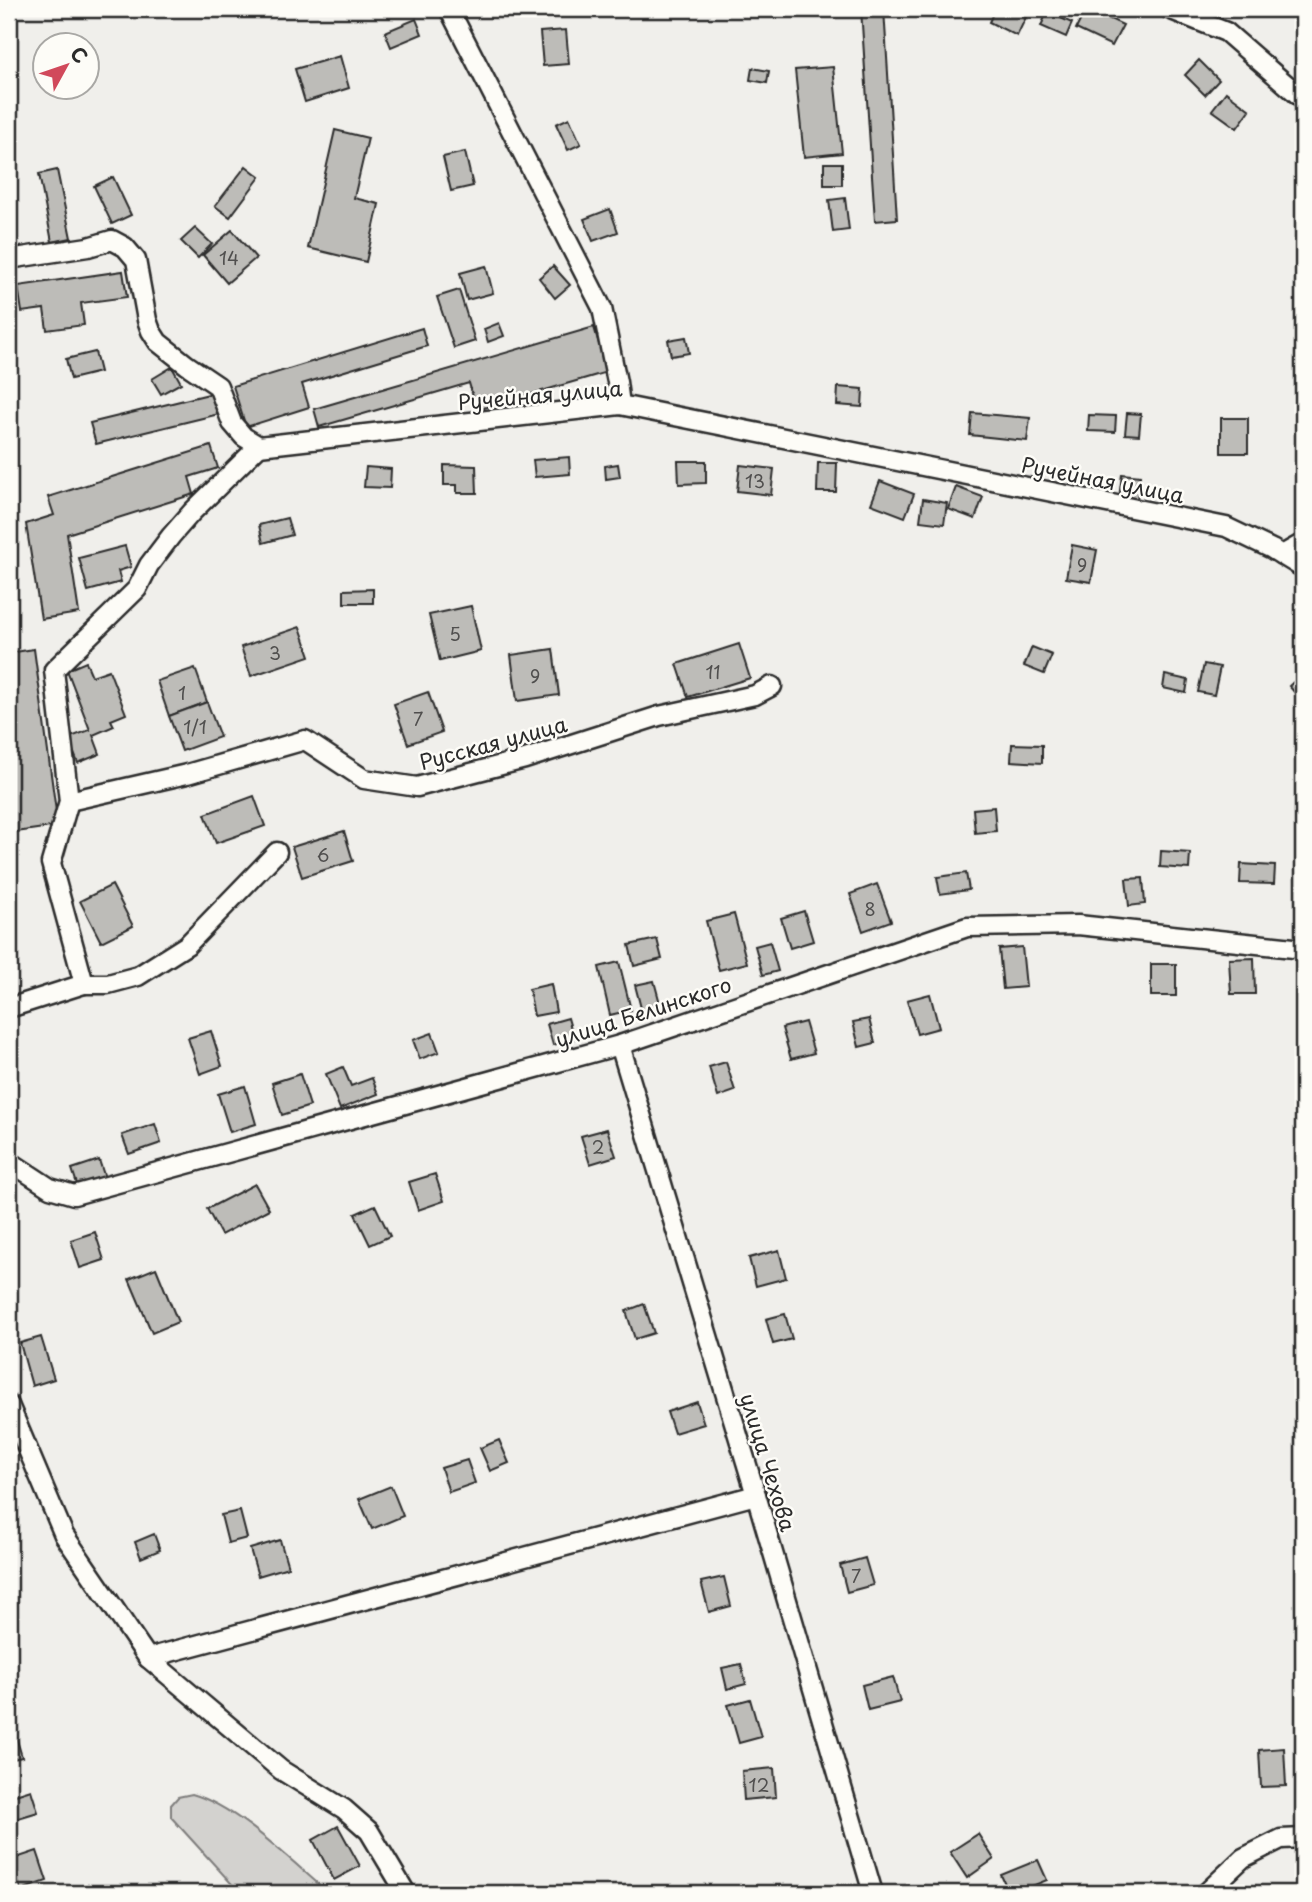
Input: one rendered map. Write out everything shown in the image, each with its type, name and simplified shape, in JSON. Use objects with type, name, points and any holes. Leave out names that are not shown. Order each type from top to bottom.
[{"type":"street","points":[[449,9],[602,308],[620,405]]},
{"type":"street","points":[[1169,9],[1226,32],[1303,99]]},
{"type":"street","points":[[9,259],[88,247],[112,240],[125,247],[136,260],[147,320],[158,342],[218,386],[232,423],[244,437],[258,446],[171,536],[149,565],[137,589],[54,670],[69,800],[51,863],[84,984]]},
{"type":"street","name":"Ручейная улица","points":[[258,446],[620,405],[1226,527],[1303,568]]},
{"type":"street","points":[[1282,555],[1303,543]]},
{"type":"street","name":"Русская улица","points":[[69,800],[187,774],[305,740],[364,779],[417,787],[525,759],[659,716],[755,695],[772,686]]},
{"type":"street","points":[[9,1008],[84,984],[108,984],[138,976],[187,945],[277,852]]},
{"type":"street","name":"улица Белинского","points":[[9,1161],[50,1188],[74,1195],[620,1045],[967,927],[1078,925],[1303,948]]},
{"type":"street","name":"улица Чехова","points":[[620,1045],[873,1893]]},
{"type":"street","points":[[9,1405],[64,1535],[148,1658],[281,1770],[344,1809],[369,1831],[406,1893]]},
{"type":"street","points":[[148,1658],[756,1495]]},
{"type":"street","points":[[1206,1893],[1242,1858],[1281,1839],[1303,1838]]},
{"type":"shaded area","points":[[192,1794],[210,1801],[246,1823],[329,1893],[240,1893],[171,1817],[171,1805],[178,1797]]},
{"type":"building","points":[[861,9],[884,9],[897,219],[875,221]]},
{"type":"building","points":[[995,9],[1009,9],[1026,17],[1017,36],[989,22]]},
{"type":"building","points":[[1086,9],[1123,25],[1112,46],[1076,29]]},
{"type":"building","points":[[1047,12],[1072,23],[1066,37],[1041,26]]},
{"type":"building","points":[[416,19],[422,34],[391,47],[385,32]]},
{"type":"building","points":[[566,30],[569,64],[543,66],[540,32]]},
{"type":"building","points":[[340,56],[349,88],[305,102],[295,69]]},
{"type":"building","points":[[1199,60],[1219,80],[1205,95],[1185,75]]},
{"type":"building","points":[[833,67],[842,153],[804,157],[795,70]]},
{"type":"building","points":[[752,68],[769,71],[767,83],[750,80]]},
{"type":"building","points":[[1226,92],[1250,110],[1237,128],[1212,110]]},
{"type":"building","points":[[569,118],[581,144],[568,150],[556,124]]},
{"type":"building","points":[[335,130],[368,138],[354,198],[379,204],[366,262],[308,248]]},
{"type":"building","points":[[465,152],[473,186],[451,191],[443,157]]},
{"type":"building","points":[[824,163],[842,163],[842,185],[824,185]]},
{"type":"building","points":[[246,166],[260,177],[230,217],[215,206]]},
{"type":"building","points":[[57,170],[71,238],[52,242],[39,174]]},
{"type":"building","points":[[113,177],[131,215],[112,224],[94,186]]},
{"type":"building","points":[[845,198],[849,230],[833,232],[829,200]]},
{"type":"building","points":[[610,209],[618,232],[593,241],[584,219]]},
{"type":"building","points":[[195,228],[212,244],[198,258],[181,241]]},
{"type":"building","points":[[232,230],[256,258],[227,283],[203,255]]},
{"type":"building","points":[[486,266],[493,293],[467,300],[460,273]]},
{"type":"building","points":[[553,266],[570,285],[555,298],[539,278]]},
{"type":"building","points":[[123,271],[127,297],[81,303],[84,325],[47,330],[44,309],[22,312],[18,286]]},
{"type":"building","points":[[459,290],[475,341],[454,348],[437,297]]},
{"type":"building","points":[[499,323],[504,336],[488,342],[484,329]]},
{"type":"building","points":[[594,327],[607,372],[477,410],[469,383],[319,427],[314,409]]},
{"type":"building","points":[[422,328],[427,346],[302,384],[309,407],[246,427],[233,386]]},
{"type":"building","points":[[686,337],[689,353],[671,356],[668,340]]},
{"type":"building","points":[[95,352],[100,372],[71,379],[66,359]]},
{"type":"building","points":[[172,367],[181,383],[161,394],[152,379]]},
{"type":"building","points":[[838,387],[863,389],[862,407],[837,405]]},
{"type":"building","points":[[213,393],[219,414],[96,444],[90,423]]},
{"type":"building","points":[[972,413],[1030,418],[1027,441],[970,435]]},
{"type":"building","points":[[1127,413],[1141,414],[1139,435],[1125,434]]},
{"type":"building","points":[[1089,415],[1116,416],[1115,432],[1088,431]]},
{"type":"building","points":[[1221,418],[1248,418],[1248,453],[1221,453]]},
{"type":"building","points":[[211,446],[218,468],[189,477],[194,494],[67,534],[79,613],[41,619],[26,524],[54,515],[48,497]]},
{"type":"building","points":[[569,457],[570,474],[535,477],[533,460]]},
{"type":"building","points":[[678,461],[706,461],[706,483],[679,484]]},
{"type":"building","points":[[818,463],[837,463],[836,492],[817,492]]},
{"type":"building","points":[[618,464],[620,477],[606,479],[605,466]]},
{"type":"building","points":[[444,465],[476,466],[477,493],[457,493],[457,485],[444,485]]},
{"type":"building","points":[[740,465],[774,469],[771,495],[737,491]]},
{"type":"building","points":[[366,467],[391,469],[390,488],[364,487]]},
{"type":"building","points":[[1122,474],[1140,476],[1137,500],[1119,498]]},
{"type":"building","points":[[880,481],[914,494],[905,517],[871,504]]},
{"type":"building","points":[[956,487],[983,497],[975,519],[948,509]]},
{"type":"building","points":[[923,499],[947,503],[944,524],[920,521]]},
{"type":"building","points":[[287,518],[292,535],[263,543],[259,525]]},
{"type":"building","points":[[1072,545],[1097,550],[1091,582],[1066,578]]},
{"type":"building","points":[[125,546],[131,567],[118,571],[121,582],[88,591],[79,558]]},
{"type":"building","points":[[373,589],[373,603],[344,603],[344,590]]},
{"type":"building","points":[[471,606],[481,651],[440,661],[429,615]]},
{"type":"building","points":[[300,627],[310,656],[251,676],[241,647]]},
{"type":"building","points":[[739,644],[750,678],[688,697],[677,664]]},
{"type":"building","points":[[1032,647],[1052,655],[1044,674],[1024,666]]},
{"type":"building","points":[[34,649],[58,826],[9,833],[9,653]]},
{"type":"building","points":[[553,649],[559,695],[517,701],[511,655]]},
{"type":"building","points":[[86,662],[92,676],[109,670],[126,714],[111,720],[114,726],[93,735],[100,754],[78,763],[68,738],[90,730],[67,670]]},
{"type":"building","points":[[1204,664],[1220,667],[1214,695],[1198,692]]},
{"type":"building","points":[[195,668],[207,702],[169,716],[157,681]]},
{"type":"building","points":[[1303,673],[1303,702],[1289,686]]},
{"type":"building","points":[[1165,675],[1188,680],[1186,693],[1163,688]]},
{"type":"building","points":[[428,692],[442,732],[408,744],[394,704]]},
{"type":"building","points":[[207,702],[220,737],[182,751],[169,716]]},
{"type":"building","points":[[1012,744],[1042,745],[1042,763],[1011,761]]},
{"type":"building","points":[[254,796],[265,826],[216,843],[205,814]]},
{"type":"building","points":[[994,807],[996,831],[975,833],[973,809]]},
{"type":"building","points":[[344,831],[353,861],[302,877],[292,847]]},
{"type":"building","points":[[1161,851],[1190,853],[1189,869],[1160,867]]},
{"type":"building","points":[[1241,864],[1275,866],[1274,884],[1240,883]]},
{"type":"building","points":[[966,873],[969,890],[940,894],[937,877]]},
{"type":"building","points":[[1143,878],[1145,904],[1129,906],[1126,879]]},
{"type":"building","points":[[877,884],[891,921],[863,931],[850,894]]},
{"type":"building","points":[[112,885],[133,926],[101,942],[80,901]]},
{"type":"building","points":[[804,911],[813,941],[790,948],[781,918]]},
{"type":"building","points":[[734,914],[747,963],[719,970],[706,921]]},
{"type":"building","points":[[657,939],[662,959],[634,966],[629,945]]},
{"type":"building","points":[[770,942],[778,971],[763,975],[755,946]]},
{"type":"building","points":[[1022,947],[1026,987],[1003,989],[999,949]]},
{"type":"building","points":[[1254,958],[1255,994],[1231,994],[1229,959]]},
{"type":"building","points":[[619,962],[631,1010],[610,1015],[599,967]]},
{"type":"building","points":[[1151,964],[1176,964],[1176,996],[1151,996]]},
{"type":"building","points":[[654,981],[661,1007],[642,1012],[635,985]]},
{"type":"building","points":[[551,984],[556,1012],[534,1016],[529,989]]},
{"type":"building","points":[[930,994],[939,1028],[917,1034],[907,1000]]},
{"type":"building","points":[[568,1018],[574,1039],[553,1045],[547,1024]]},
{"type":"building","points":[[869,1019],[875,1043],[859,1047],[853,1022]]},
{"type":"building","points":[[805,1022],[814,1053],[791,1059],[782,1028]]},
{"type":"building","points":[[211,1031],[222,1066],[200,1074],[188,1038]]},
{"type":"building","points":[[432,1033],[439,1052],[420,1059],[413,1040]]},
{"type":"building","points":[[726,1062],[735,1091],[718,1097],[709,1067]]},
{"type":"building","points":[[343,1067],[351,1086],[372,1078],[378,1094],[340,1109],[326,1074]]},
{"type":"building","points":[[300,1074],[310,1106],[282,1115],[272,1083]]},
{"type":"building","points":[[245,1086],[256,1124],[230,1132],[218,1094]]},
{"type":"building","points":[[155,1124],[161,1143],[129,1154],[122,1135]]},
{"type":"building","points":[[607,1129],[616,1156],[590,1164],[581,1136]]},
{"type":"building","points":[[99,1160],[105,1178],[78,1187],[72,1169]]},
{"type":"building","points":[[435,1174],[444,1201],[418,1210],[409,1182]]},
{"type":"building","points":[[255,1184],[269,1209],[221,1235],[207,1209]]},
{"type":"building","points":[[375,1205],[390,1236],[370,1245],[355,1214]]},
{"type":"building","points":[[95,1232],[104,1260],[80,1268],[71,1240]]},
{"type":"building","points":[[779,1250],[786,1278],[756,1286],[749,1258]]},
{"type":"building","points":[[156,1268],[178,1322],[152,1333],[129,1279]]},
{"type":"building","points":[[644,1304],[654,1333],[635,1339],[626,1311]]},
{"type":"building","points":[[785,1314],[792,1339],[773,1344],[766,1319]]},
{"type":"building","points":[[41,1337],[54,1379],[32,1386],[20,1343]]},
{"type":"building","points":[[697,1402],[704,1424],[674,1433],[667,1412]]},
{"type":"building","points":[[499,1440],[509,1463],[490,1471],[480,1448]]},
{"type":"building","points":[[467,1460],[475,1483],[449,1492],[441,1468]]},
{"type":"building","points":[[391,1486],[403,1516],[372,1529],[359,1499]]},
{"type":"building","points":[[240,1511],[247,1538],[228,1543],[221,1515]]},
{"type":"building","points":[[154,1534],[160,1550],[141,1558],[135,1542]]},
{"type":"building","points":[[280,1540],[288,1567],[258,1576],[250,1549]]},
{"type":"building","points":[[865,1558],[873,1585],[847,1592],[840,1565]]},
{"type":"building","points":[[724,1577],[731,1606],[709,1612],[701,1582]]},
{"type":"building","points":[[741,1664],[746,1684],[727,1689],[722,1668]]},
{"type":"building","points":[[893,1677],[900,1702],[868,1710],[862,1685]]},
{"type":"building","points":[[750,1699],[761,1737],[739,1743],[728,1705]]},
{"type":"building","points":[[12,1723],[22,1757],[9,1760],[9,1724]]},
{"type":"building","points":[[1284,1748],[1286,1786],[1261,1787],[1259,1750]]},
{"type":"building","points":[[774,1768],[776,1797],[744,1800],[742,1771]]},
{"type":"building","points":[[31,1790],[38,1812],[15,1819],[9,1797]]},
{"type":"building","points":[[338,1826],[360,1866],[334,1880],[313,1840]]},
{"type":"building","points":[[978,1834],[994,1859],[967,1878],[950,1852]]},
{"type":"building","points":[[37,1851],[47,1881],[21,1890],[10,1860]]},
{"type":"building","points":[[1038,1860],[1047,1880],[1009,1893],[1001,1875]]}]
